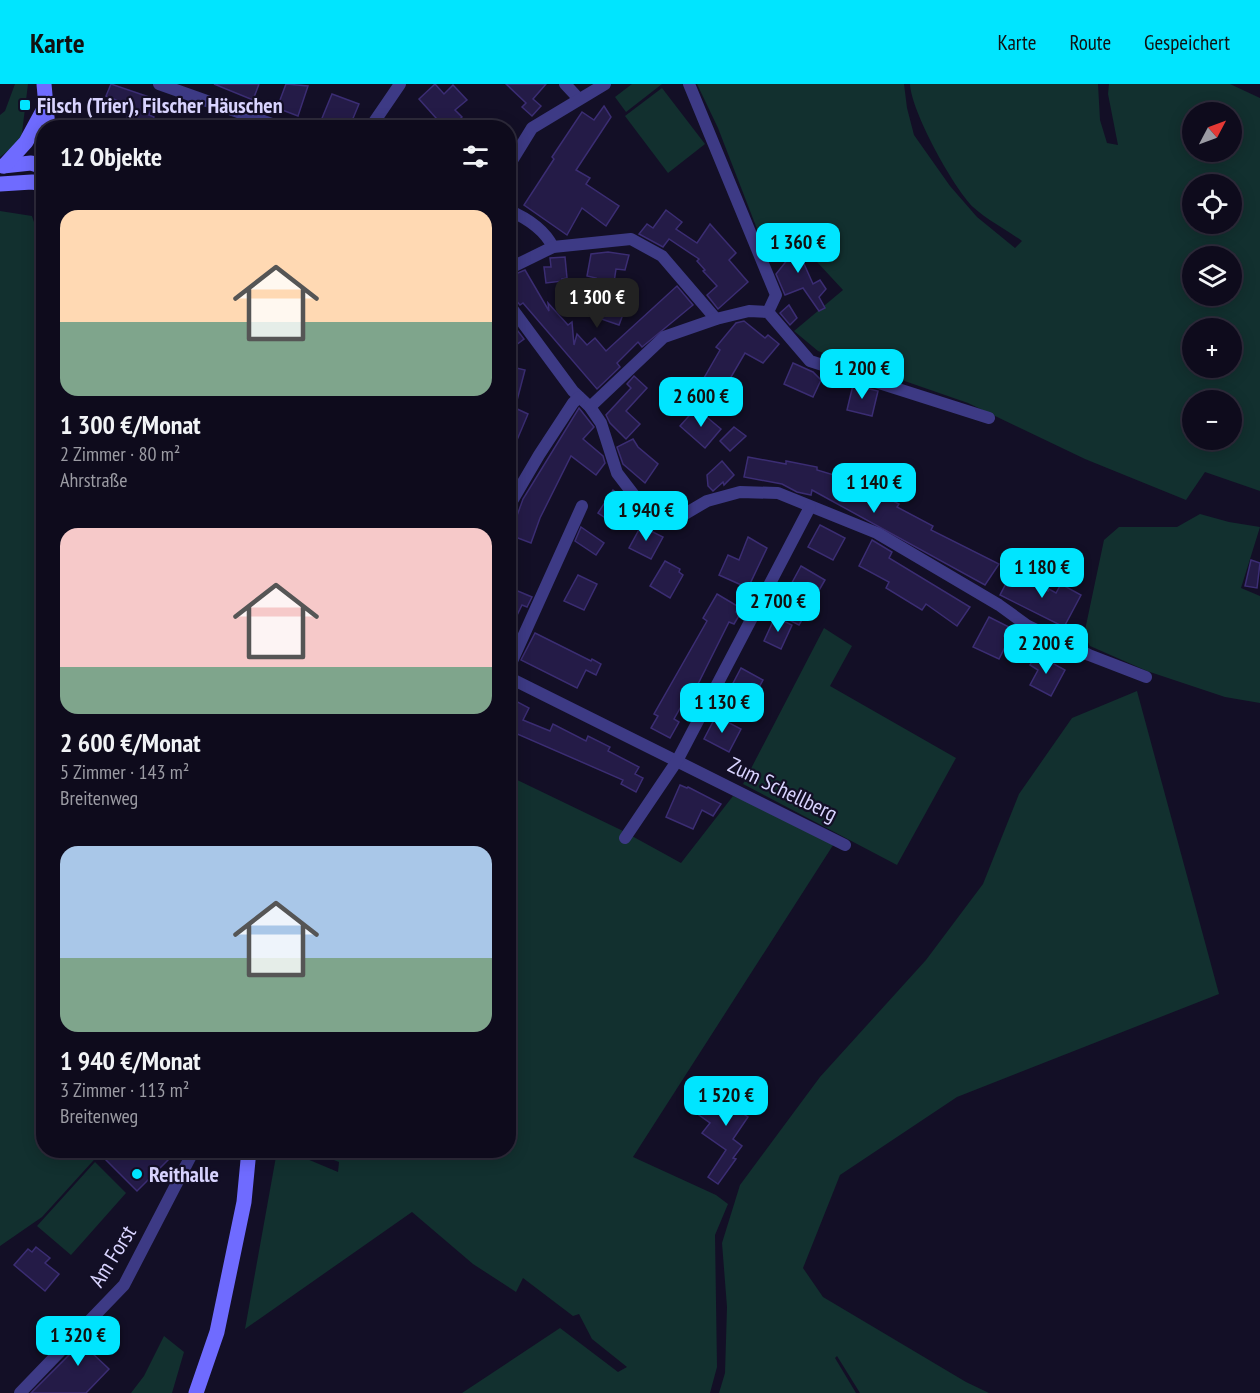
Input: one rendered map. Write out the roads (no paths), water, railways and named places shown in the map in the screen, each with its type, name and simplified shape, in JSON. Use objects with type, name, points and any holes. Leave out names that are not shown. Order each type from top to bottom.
[{"type":"main road","points":[[44,84],[47,120]]},
{"type":"main road","points":[[38,120],[46,105]]},
{"type":"main road","points":[[2,167],[26,142],[36,124]]},
{"type":"main road","points":[[2,167],[36,164]]},
{"type":"main road","points":[[0,184],[36,181]]},
{"type":"main road","points":[[196,1393],[217,1332],[244,1202],[248,1158]]},
{"type":"street","points":[[159,84],[260,120]]},
{"type":"street","points":[[375,120],[400,84]]},
{"type":"street","points":[[516,154],[532,128],[605,84]]},
{"type":"street","points":[[689,84],[776,295],[768,312]]},
{"type":"street","points":[[567,86],[579,99]]},
{"type":"street","points":[[516,213],[548,236],[553,247]]},
{"type":"street","points":[[516,265],[553,247],[631,239],[662,256],[716,319]]},
{"type":"street","points":[[590,407],[664,337],[716,319],[749,311],[768,312],[810,361],[989,418]]},
{"type":"street","points":[[516,314],[601,423],[617,473],[640,503],[660,516],[678,518],[707,501],[740,492],[778,493],[877,533],[999,605],[1028,626],[1089,655],[1146,677]]},
{"type":"street","points":[[516,494],[573,402],[579,397]]},
{"type":"street","points":[[516,652],[582,506]]},
{"type":"street","points":[[625,838],[677,761],[810,507]]},
{"type":"street","name":"Zum Schellberg","points":[[516,681],[845,845]]},
{"type":"street","name":"Am Forst","points":[[20,1393],[124,1285],[190,1158]]},
{"type":"place","name":"Filsch (Trier), Filscher Häuschen","points":[[25,105]]},
{"type":"place","name":"Reithalle","points":[[137,1174]]}]
